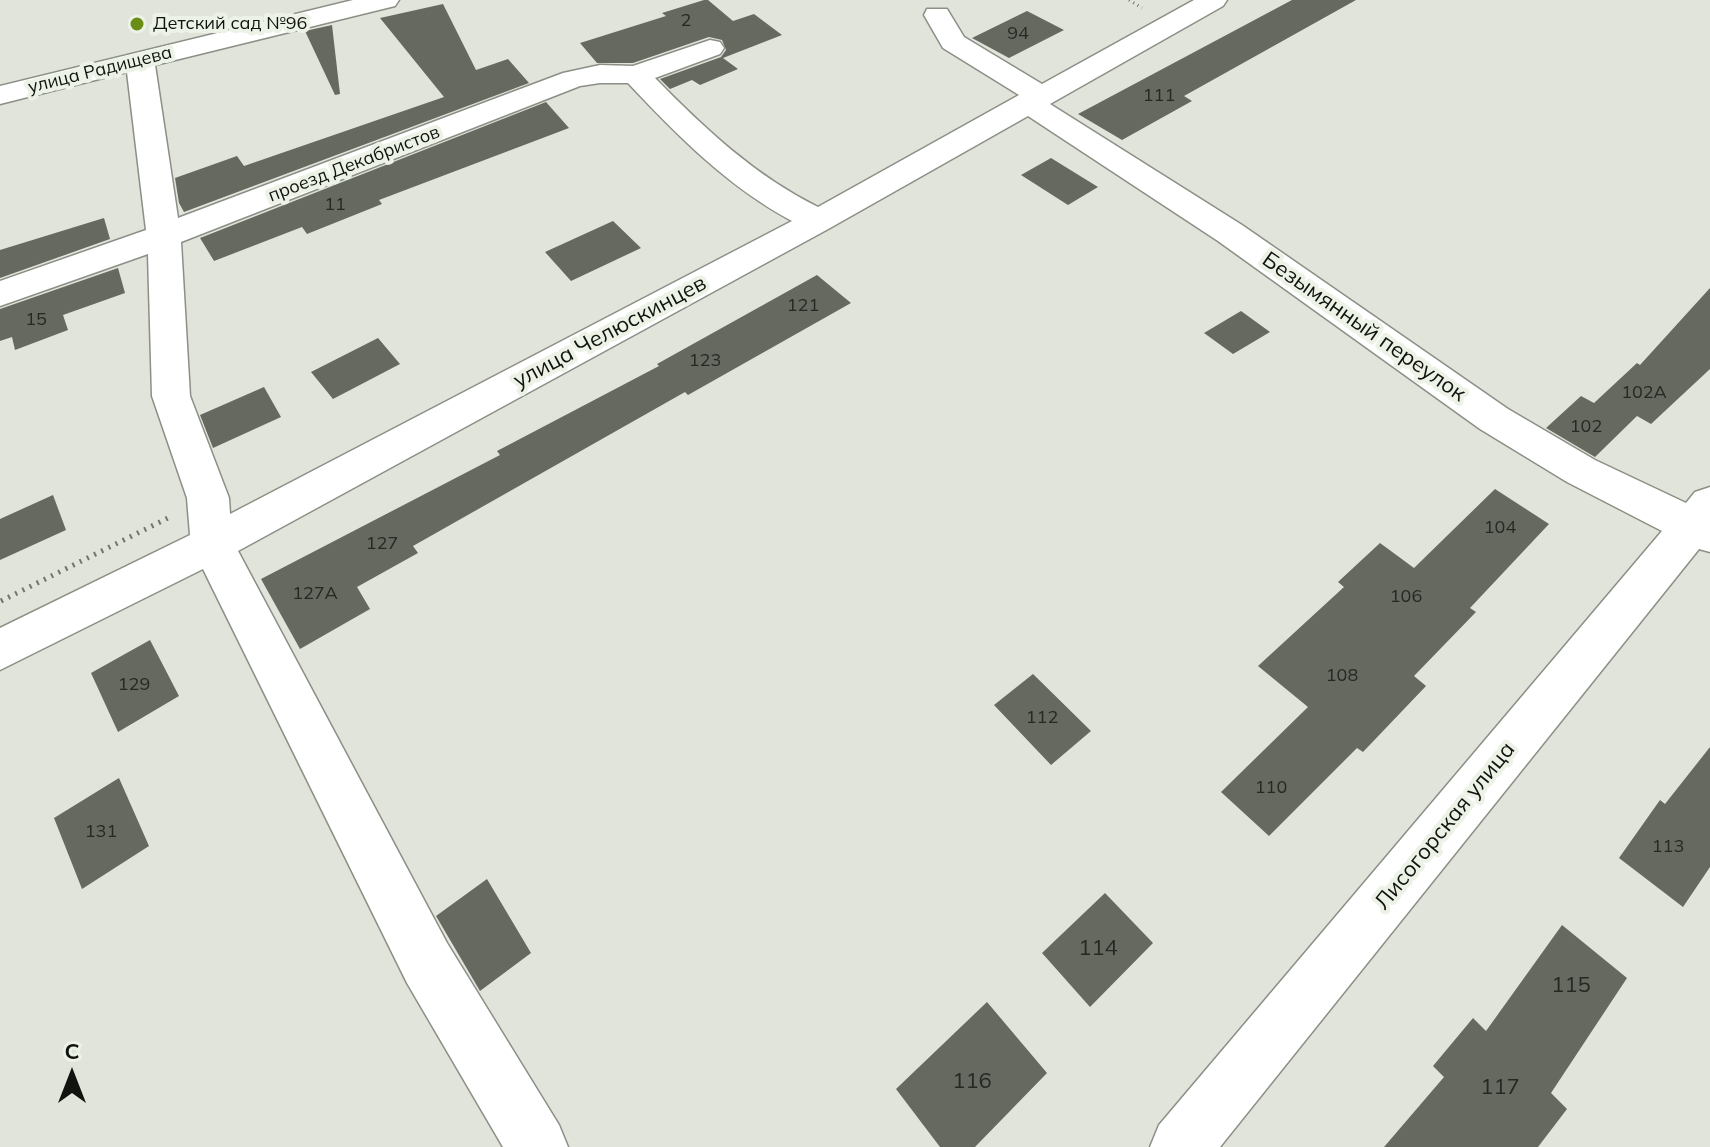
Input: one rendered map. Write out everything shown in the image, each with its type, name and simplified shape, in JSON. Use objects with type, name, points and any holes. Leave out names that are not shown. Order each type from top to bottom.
[{"type":"street","name":"улица Радищева","points":[[0,95],[386,0]]},
{"type":"street","name":"улица Челюскинцев","points":[[0,650],[212,544],[818,221],[1214,0]]},
{"type":"street","name":"Безымянный переулок","points":[[937,15],[953,42],[1494,419],[1581,471],[1704,522]]},
{"type":"street","name":"проезд Декабристов","points":[[0,294],[164,236],[573,79],[600,74],[636,75],[710,48]]},
{"type":"street","points":[[140,61],[164,236],[171,396],[208,498],[212,544],[427,963],[537,1147]]},
{"type":"street","points":[[636,75],[728,164],[782,204],[818,221]]},
{"type":"street","name":"Лисогорская улица","points":[[1181,1147],[1704,522]]},
{"type":"building","points":[[704,0],[733,21],[754,14],[782,35],[723,58],[738,69],[700,85],[692,80],[670,89],[660,79],[721,57],[726,50],[722,40],[709,37],[633,63],[597,63],[580,43],[666,16],[662,13]]},
{"type":"building","points":[[1292,0],[1356,0],[1184,96],[1192,101],[1122,140],[1078,114]]},
{"type":"building","points":[[443,4],[476,70],[508,59],[529,83],[184,212],[179,203],[175,178],[237,156],[244,166],[444,97],[380,18]]},
{"type":"building","points":[[1027,11],[1064,30],[1009,58],[972,38]]},
{"type":"building","points":[[332,25],[340,94],[335,95],[305,31]]},
{"type":"building","points":[[546,102],[569,128],[379,200],[382,204],[307,234],[302,227],[214,261],[200,238]]},
{"type":"building","points":[[1051,158],[1098,187],[1068,205],[1021,175]]},
{"type":"building","points":[[104,218],[110,239],[0,278],[0,250]]},
{"type":"building","points":[[613,221],[641,248],[571,281],[545,252]]},
{"type":"building","points":[[118,268],[125,293],[63,315],[68,330],[15,350],[12,337],[0,341],[0,309]]},
{"type":"building","points":[[817,275],[851,303],[688,395],[685,392],[413,546],[418,553],[357,587],[370,609],[300,649],[261,579],[500,455],[497,451],[659,366],[657,364]]},
{"type":"building","points":[[1710,288],[1710,369],[1651,424],[1637,416],[1595,457],[1546,428],[1581,396],[1594,403],[1637,363],[1640,365]]},
{"type":"building","points":[[1241,311],[1270,332],[1233,354],[1204,333]]},
{"type":"building","points":[[378,338],[400,364],[333,399],[311,372]]},
{"type":"building","points":[[264,387],[281,417],[213,448],[200,415]]},
{"type":"building","points":[[1495,489],[1549,524],[1470,608],[1476,612],[1414,676],[1426,686],[1363,752],[1357,748],[1269,836],[1221,792],[1308,707],[1258,666],[1344,587],[1338,582],[1380,543],[1414,568]]},
{"type":"building","points":[[53,495],[66,530],[0,560],[0,519]]},
{"type":"building","points":[[150,640],[179,696],[118,732],[91,673]]},
{"type":"building","points":[[1033,674],[1091,731],[1051,765],[994,705]]},
{"type":"building","points":[[1710,747],[1710,867],[1683,907],[1619,858],[1660,800],[1665,804]]},
{"type":"building","points":[[119,778],[149,846],[82,889],[54,818]]},
{"type":"building","points":[[487,879],[531,953],[480,991],[436,916]]},
{"type":"building","points":[[1105,893],[1153,943],[1090,1007],[1042,953]]},
{"type":"building","points":[[1562,925],[1627,978],[1551,1093],[1567,1109],[1538,1147],[1384,1147],[1444,1077],[1433,1066],[1473,1018],[1486,1031]]},
{"type":"building","points":[[987,1002],[1047,1073],[975,1147],[940,1147],[896,1089]]},
{"type":"place","name":"Детский сад №96","points":[[137,24]]}]
